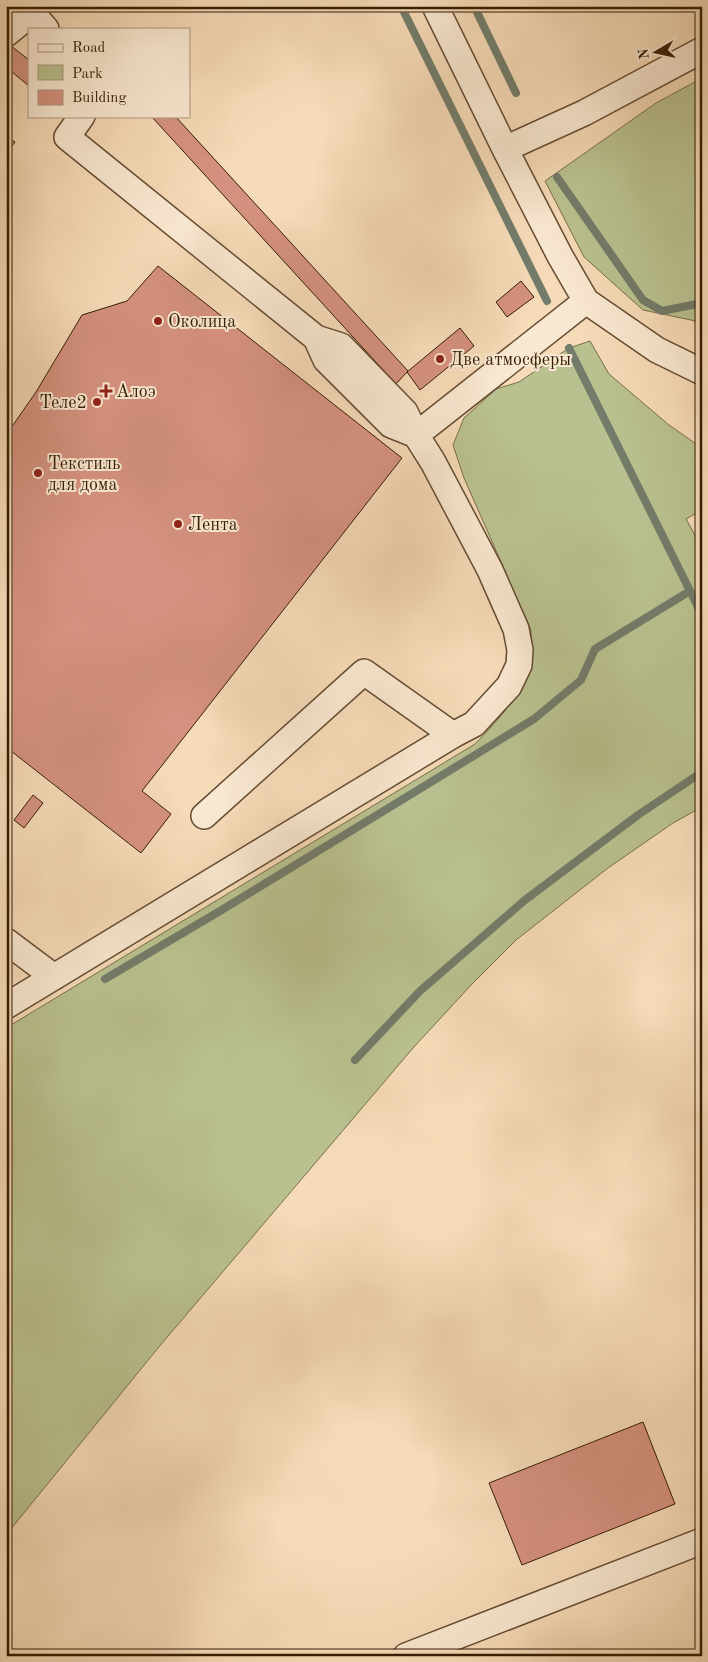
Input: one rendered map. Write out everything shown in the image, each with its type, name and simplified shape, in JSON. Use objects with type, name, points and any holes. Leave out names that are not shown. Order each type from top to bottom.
[{"type":"street","points":[[435,6],[505,149],[560,256],[586,301],[628,332],[657,350],[702,372]]},
{"type":"street","points":[[6,34],[35,16]]},
{"type":"street","points":[[505,149],[584,114],[702,50]]},
{"type":"street","points":[[6,1006],[474,724],[510,686],[519,665],[520,650],[516,629],[490,570],[416,435],[391,425],[326,360],[316,338],[68,138],[81,118]]},
{"type":"street","points":[[416,435],[586,301]]},
{"type":"street","points":[[204,816],[364,672],[453,735]]},
{"type":"street","points":[[6,941],[54,977]]},
{"type":"street","points":[[406,1656],[702,1541]]},
{"type":"green space","points":[[702,78],[702,323],[643,310],[584,257],[545,181],[656,103]]},
{"type":"green space","points":[[590,341],[609,374],[669,425],[702,448],[702,510],[686,519],[702,548],[702,807],[673,823],[608,868],[516,940],[472,984],[413,1048],[158,1348],[6,1535],[6,1028],[475,744],[493,725],[517,694],[528,670],[532,654],[531,630],[464,478],[453,445],[464,418],[496,389],[519,382],[569,348]]},
{"type":"building","points":[[6,42],[28,59],[28,85],[6,67]]},
{"type":"building","points":[[153,118],[177,118],[408,371],[396,384]]},
{"type":"building","points":[[6,136],[15,142],[6,154]]},
{"type":"building","name":"Лента","points":[[158,266],[402,458],[142,791],[171,814],[141,853],[6,747],[6,435],[36,392],[82,315],[127,301]]},
{"type":"building","points":[[521,281],[534,297],[507,317],[496,302]]},
{"type":"building","name":"Две атмосферы","points":[[460,328],[474,346],[420,390],[407,372]]},
{"type":"building","points":[[33,795],[43,803],[24,828],[14,820]]},
{"type":"building","points":[[643,1422],[675,1504],[522,1565],[489,1483]]},
{"type":"waterway","points":[[401,6],[547,301]]},
{"type":"waterway","points":[[474,6],[516,93]]},
{"type":"waterway","points":[[557,177],[643,300],[662,311],[702,303]]},
{"type":"waterway","points":[[569,348],[702,615]]},
{"type":"waterway","points":[[105,979],[534,719],[581,680],[595,649],[690,591]]},
{"type":"waterway","points":[[355,1060],[420,991],[525,900],[638,815],[702,772]]},
{"type":"place","name":"Околица","points":[[158,321]]},
{"type":"place","name":"Две атмосферы","points":[[440,359]]},
{"type":"place","name":"Алоэ","points":[[106,391]]},
{"type":"place","name":"Теле2","points":[[97,402]]},
{"type":"place","name":"Текстиль для дома","points":[[38,473]]},
{"type":"place","name":"Лента","points":[[178,524]]}]
